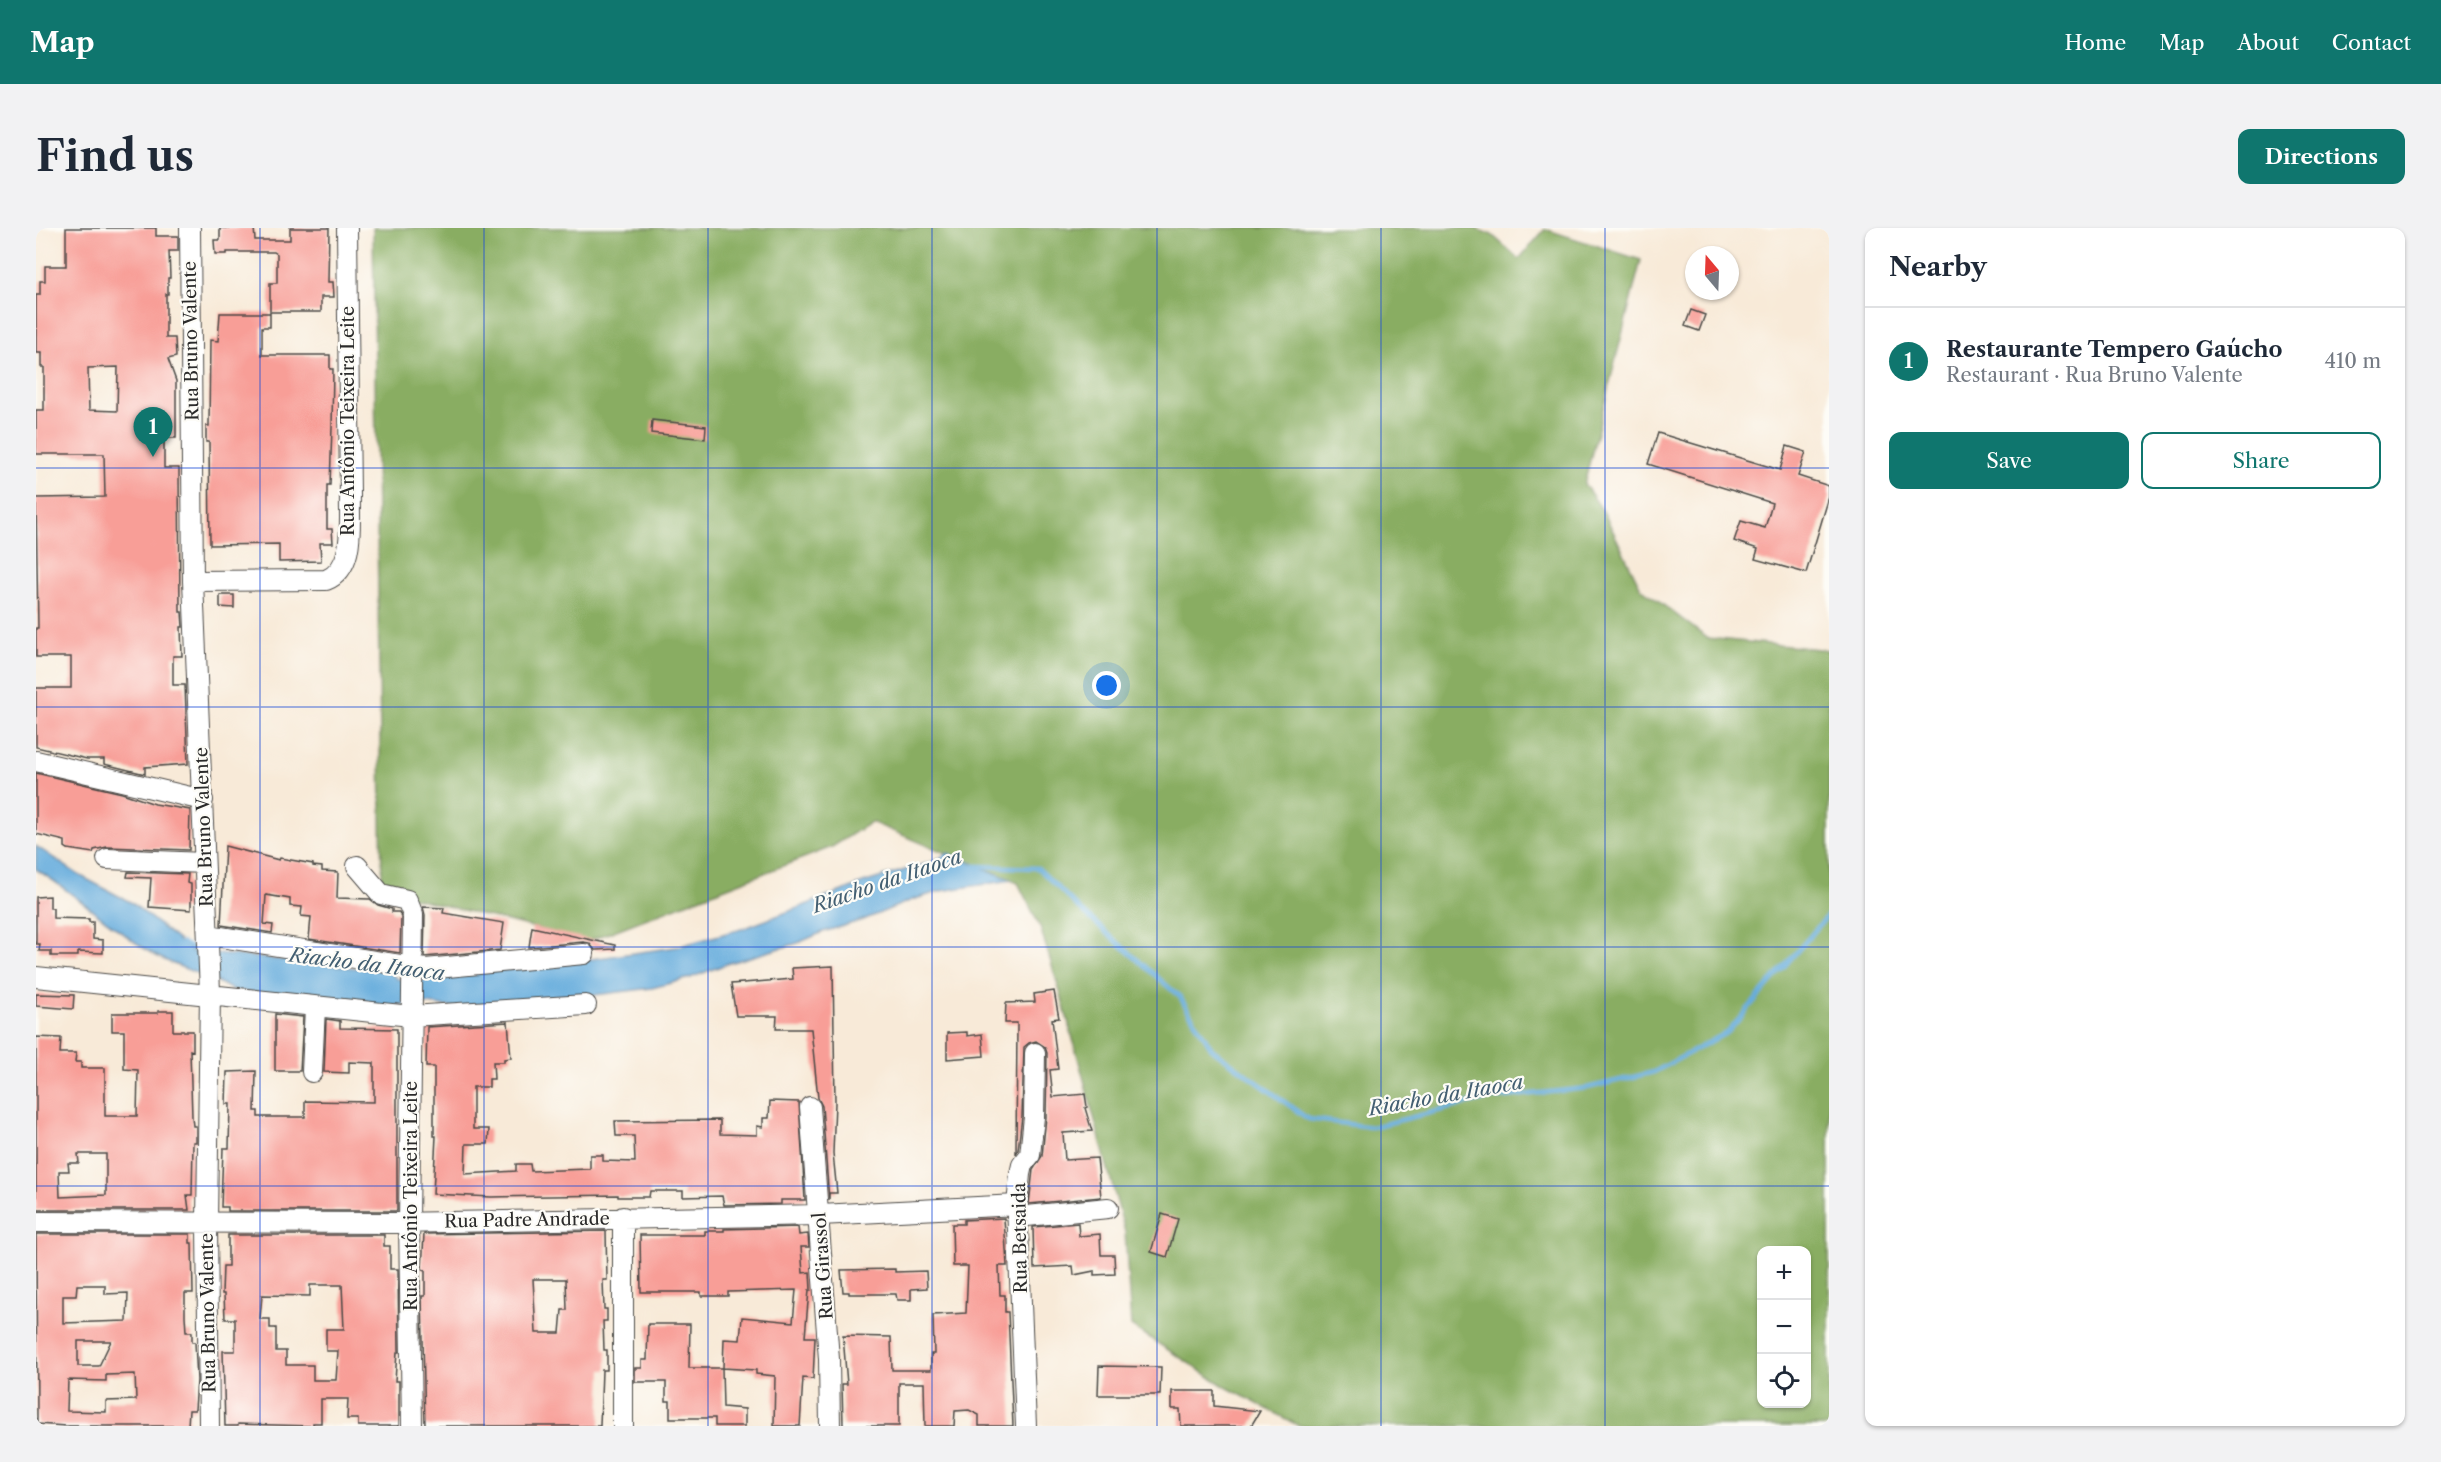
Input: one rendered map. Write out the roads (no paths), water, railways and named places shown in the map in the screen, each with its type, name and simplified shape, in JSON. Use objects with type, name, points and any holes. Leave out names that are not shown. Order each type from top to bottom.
[{"type":"street","name":"Rua Bruno Valente","points":[[190,228],[193,581],[210,994],[207,1223],[209,1426]]},
{"type":"street","name":"Rua Antônio Teixeira Leite","points":[[193,581],[326,580],[338,573],[345,563],[349,540],[350,496],[347,228]]},
{"type":"street","points":[[36,761],[203,800]]},
{"type":"street","points":[[106,859],[204,863]]},
{"type":"street","name":"Rua Antônio Teixeira Leite","points":[[357,866],[381,894],[407,900],[412,915],[409,1222],[412,1426]]},
{"type":"street","points":[[208,938],[411,970],[584,954]]},
{"type":"street","points":[[36,977],[315,1007],[412,1012],[586,1005]]},
{"type":"street","points":[[312,1072],[315,1007]]},
{"type":"street","name":"Rua Betsaida","points":[[1026,1426],[1017,1211],[1020,1174],[1030,1155],[1034,1117],[1035,1053]]},
{"type":"street","name":"Rua Girassol","points":[[810,1107],[829,1359],[830,1426]]},
{"type":"street","name":"Rua Padre Andrade","points":[[36,1221],[409,1222],[1107,1208]]},
{"type":"street","points":[[623,1217],[623,1426]]},
{"type":"water","points":[[36,846],[79,875],[132,903],[194,953],[387,971],[398,979],[425,981],[447,974],[535,967],[676,947],[745,928],[863,883],[934,861],[948,853],[1012,880],[941,891],[798,943],[652,988],[470,1010],[428,1004],[397,1005],[386,1011],[232,990],[212,979],[168,962],[148,951],[36,869]]},
{"type":"waterway","name":"Riacho da Itaoca","points":[[974,866],[1038,868],[1084,913],[1180,997],[1212,1049],[1308,1119],[1372,1127],[1487,1099],[1587,1088],[1654,1072],[1728,1032],[1829,914]]},
{"type":"waterway","name":"Riacho da Itaoca","points":[[182,943],[204,954]]},
{"type":"place","name":"Restaurante Tempero Gaúcho","points":[[153,457]]}]
